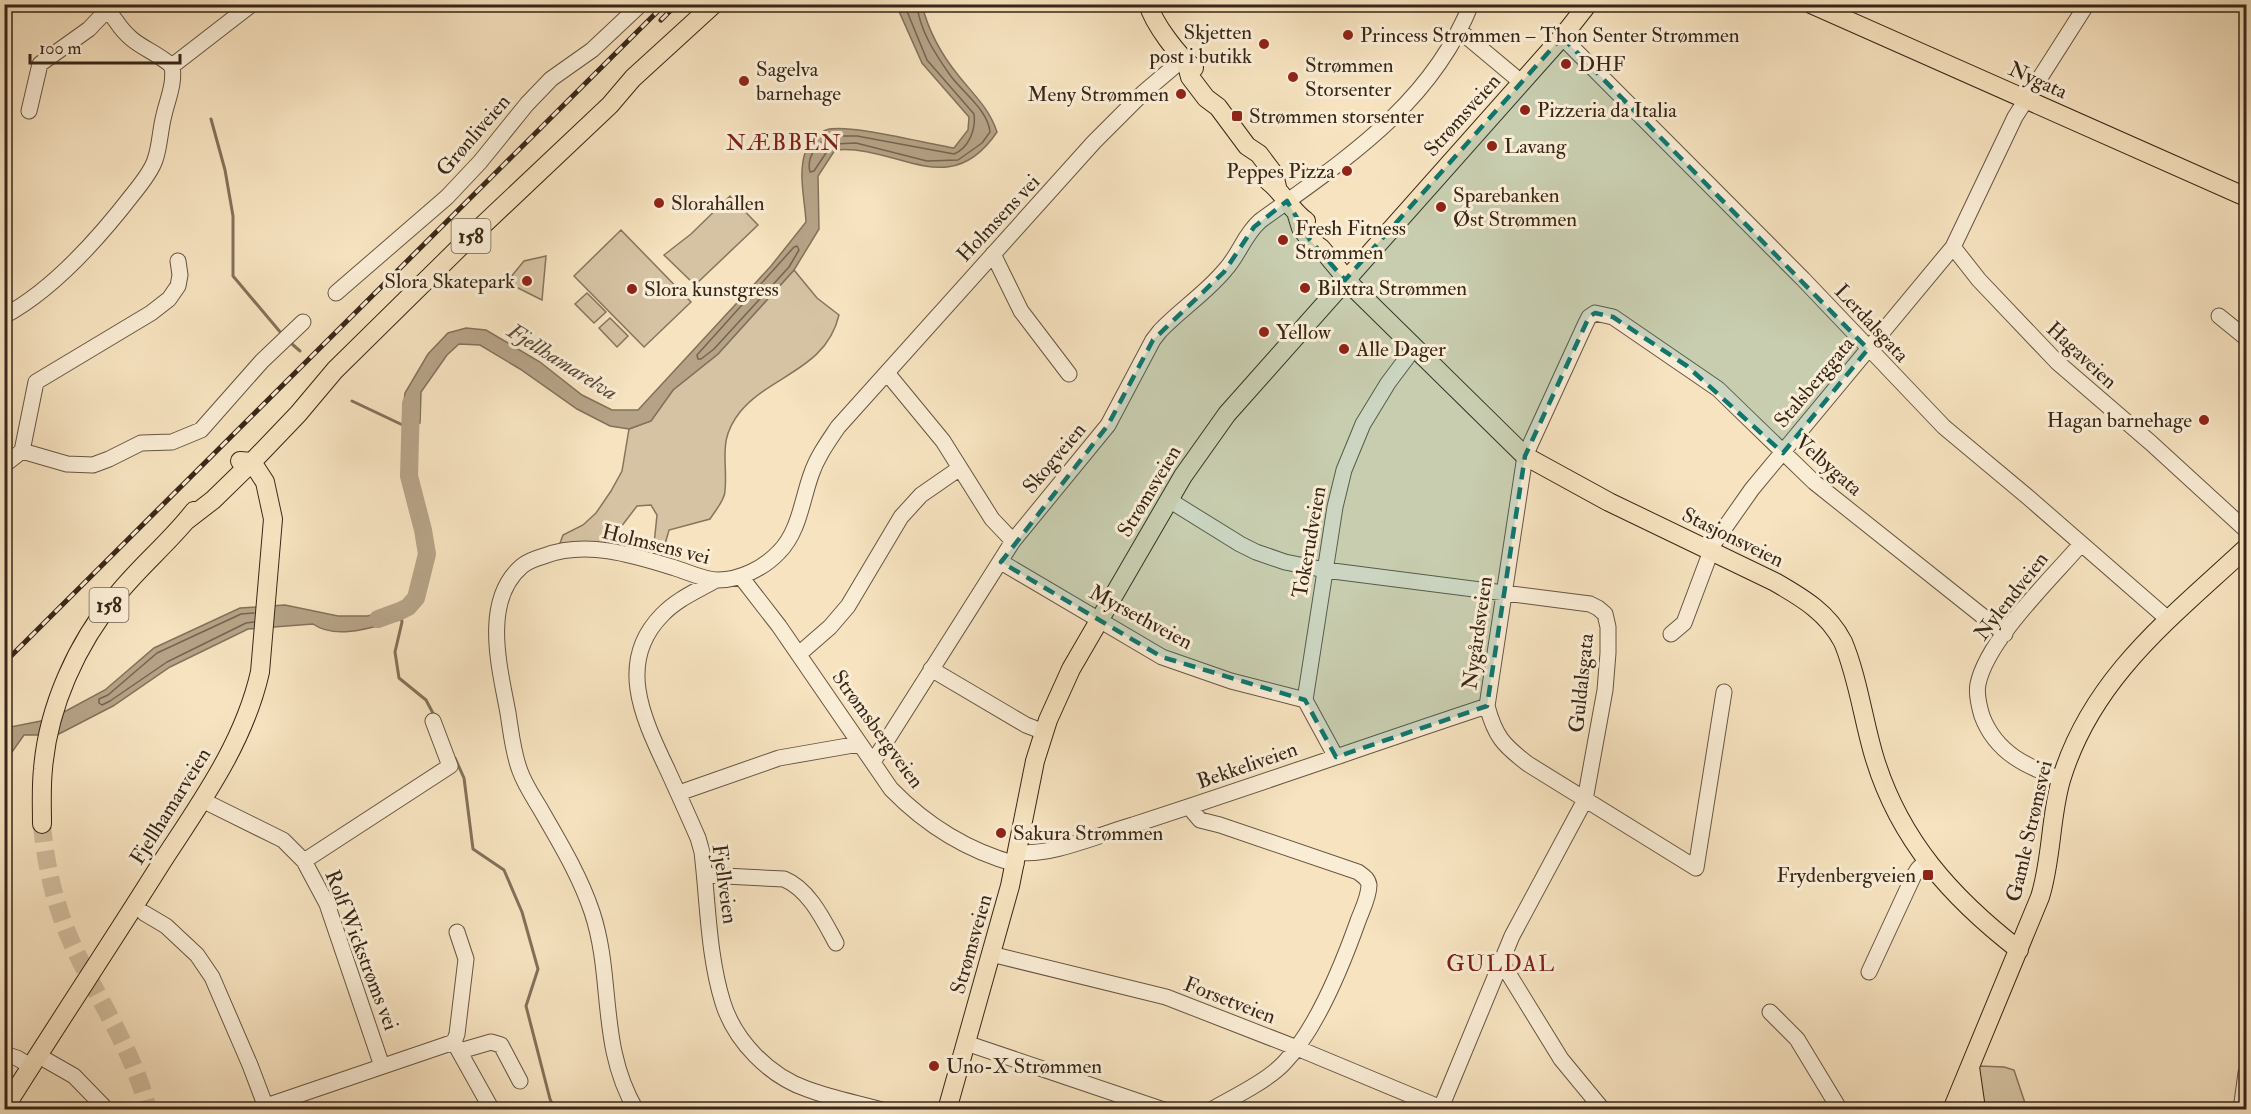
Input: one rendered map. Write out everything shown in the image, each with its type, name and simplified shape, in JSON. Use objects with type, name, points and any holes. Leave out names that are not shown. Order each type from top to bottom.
[{"type":"main road","name":"158","points":[[42,824],[43,770],[48,737],[56,708],[81,649],[97,622],[130,579],[187,520],[207,493],[243,466],[298,414],[336,370],[465,242],[610,105],[633,78],[714,4]]},
{"type":"main road","name":"158","points":[[610,105],[641,83],[722,4]]},
{"type":"main road","name":"Strømsveien","points":[[947,1110],[1017,858],[1033,773],[1044,732],[1064,681],[1169,500],[1202,447],[1231,408],[1562,37],[1588,4]]},
{"type":"main road","name":"Nygata","points":[[1811,4],[2247,197]]},
{"type":"main road","name":"Stasjonsveien","points":[[1146,8],[1184,60],[1190,77],[1198,88],[1218,107],[1247,146],[1259,154],[1274,174],[1287,201],[1318,235],[1321,248],[1345,279],[1525,456],[1609,502],[1801,597],[1820,611],[1839,633],[1849,658],[1881,776],[1899,815],[1926,861],[1962,902],[1985,924],[2019,950]]},
{"type":"main road","name":"Fjellhamarveien","points":[[4,1109],[202,800],[244,724],[255,693],[263,640],[273,519],[265,482],[243,466]]},
{"type":"main road","name":"Gamle Strømsvei","points":[[1952,1107],[2044,886],[2061,779],[2078,736],[2103,693],[2125,664],[2247,548]]},
{"type":"main road","points":[[1970,1067],[1976,1109]]},
{"type":"main road","points":[[1952,1107],[1966,1101],[1976,1109]]},
{"type":"street","points":[[172,66],[252,4]]},
{"type":"street","name":"Grønliveien","points":[[336,293],[447,197],[551,79],[592,50],[641,4]]},
{"type":"street","name":"Skogveien","points":[[873,762],[1013,541],[1108,425],[1160,331],[1224,272],[1254,226],[1394,119],[1429,79],[1460,31],[1471,4]]},
{"type":"street","name":"Stalsberggata","points":[[1671,634],[1684,623],[1719,535],[1752,489],[1953,247],[2015,117],[2087,4]]},
{"type":"street","points":[[4,316],[19,308],[57,278],[106,227],[146,178],[155,161],[174,79],[172,66],[126,36],[107,7],[89,29],[40,64],[29,111]]},
{"type":"street","points":[[1460,31],[1521,82]]},
{"type":"street","name":"Lerdalsgata","points":[[1562,37],[1944,428],[2169,620]]},
{"type":"street","name":"Holmsens vei","points":[[636,1110],[615,1060],[598,934],[592,912],[576,874],[519,770],[497,650],[498,616],[502,597],[510,581],[522,566],[546,555],[577,548],[637,556],[716,580],[741,577],[770,560],[786,543],[794,529],[811,473],[820,454],[838,427],[1094,142],[1143,93],[1184,60]]},
{"type":"street","name":"Hagaveien","points":[[1953,247],[1979,280],[2049,355],[2247,530]]},
{"type":"street","points":[[993,254],[1021,311],[1069,374]]},
{"type":"street","points":[[4,465],[22,451],[36,382],[152,313],[169,299],[178,286],[180,275],[178,261]]},
{"type":"street","name":"Velbygata","points":[[1595,313],[1604,313],[1613,317],[1710,383],[1814,482],[2005,634]]},
{"type":"street","name":"Nygårdsveien","points":[[1595,313],[1589,317],[1585,325],[1525,456],[1487,706],[1493,727],[1507,747],[1528,764],[1696,868],[1724,692]]},
{"type":"street","points":[[2219,316],[2247,338]]},
{"type":"street","points":[[22,451],[67,464],[93,465],[141,443],[172,441],[201,430],[262,361],[303,322]]},
{"type":"street","name":"Tokerudveien","points":[[1305,700],[1335,507],[1353,445],[1388,383],[1415,347]]},
{"type":"street","points":[[887,373],[944,441],[992,519],[1013,541]]},
{"type":"street","points":[[798,654],[830,627],[848,606],[901,517],[921,495],[960,468]]},
{"type":"street","name":"Guldalsgata","points":[[1169,500],[1240,544],[1285,562],[1325,570],[1590,604],[1605,614],[1608,627],[1605,690],[1585,800],[1524,912],[1499,965],[1443,1108]]},
{"type":"street","name":"Nylendveien","points":[[2061,779],[2038,771],[2014,757],[1992,737],[1978,704],[1978,684],[1988,660],[2005,634],[2081,544]]},
{"type":"street","name":"Myrsethveien","points":[[1001,562],[1162,657],[1230,681],[1305,700]]},
{"type":"street","name":"Strømsbergveien","points":[[741,577],[798,654],[891,789],[909,807],[961,843],[997,858],[1017,858]]},
{"type":"street","name":"Fjellveien","points":[[716,580],[679,600],[650,630],[639,656],[637,687],[648,731],[679,793],[698,838],[705,875],[713,957],[721,994],[730,1018],[742,1039],[759,1059],[788,1081],[807,1089],[882,1110]]},
{"type":"street","points":[[931,669],[1026,725],[1044,732]]},
{"type":"street","points":[[1305,700],[1336,757]]},
{"type":"street","name":"Bekkeliveien","points":[[1017,858],[1044,852],[1189,807],[1487,706]]},
{"type":"street","points":[[304,861],[450,766],[433,721]]},
{"type":"street","points":[[679,793],[779,758],[859,744]]},
{"type":"street","name":"Rolf Wickstrøms vei","points":[[202,800],[283,840],[304,861],[327,904],[382,1066]]},
{"type":"street","points":[[1189,807],[1200,820],[1328,861],[1365,877],[1368,890],[1349,945],[1328,993],[1297,1048],[1283,1065],[1268,1076],[1211,1110]]},
{"type":"street","points":[[1869,972],[1917,869],[1926,861]]},
{"type":"street","points":[[705,875],[784,879],[794,883],[814,907],[836,943]]},
{"type":"street","points":[[144,913],[166,926],[189,947],[212,976],[266,1108],[382,1066],[457,1046],[491,1042],[501,1046],[520,1081]]},
{"type":"street","points":[[457,932],[466,959],[457,1046],[492,1110]]},
{"type":"street","name":"Forsetveien","points":[[991,954],[1166,997],[1443,1108]]},
{"type":"street","points":[[1499,965],[1505,968],[1561,1059],[1603,1110]]},
{"type":"street","points":[[1770,1012],[1797,1039],[1840,1110]]},
{"type":"street","points":[[966,1043],[1164,1110]]},
{"type":"street","points":[[4,1054],[36,1062],[74,1076],[107,1110]]},
{"type":"street","points":[[2241,1110],[2247,1074]]},
{"type":"highlighted area","points":[[1562,37],[1868,349],[1783,453],[1687,366],[1613,317],[1595,313],[1589,317],[1525,456],[1487,706],[1336,757],[1305,700],[1162,657],[1001,562],[1108,425],[1153,340],[1224,272],[1254,227],[1287,201],[1310,240],[1345,280]]},
{"type":"shaded area","points":[[730,196],[758,225],[695,285],[664,255],[691,234]]},
{"type":"shaded area","name":"Slora kunstgress","points":[[621,230],[691,302],[644,347],[574,276]]},
{"type":"shaded area","name":"Slora Skatepark","points":[[546,256],[542,300],[510,284],[510,278],[524,261]]},
{"type":"shaded area","points":[[794,270],[817,298],[839,315],[832,333],[822,348],[810,360],[752,399],[733,422],[728,432],[725,451],[725,494],[710,519],[669,530],[660,562],[653,554],[657,515],[651,505],[637,506],[608,544],[555,557],[563,535],[583,525],[596,513],[611,491],[622,471],[629,429],[651,421],[673,390],[718,354]]},
{"type":"shaded area","points":[[587,293],[606,312],[594,323],[575,304]]},
{"type":"shaded area","points":[[610,318],[628,336],[617,347],[599,328]]},
{"type":"shaded area","points":[[1979,1066],[2004,1067],[2014,1070],[2027,1109],[1984,1109]]},
{"type":"water","points":[[898,5],[922,5],[941,50],[994,123],[997,132],[979,153],[960,164],[941,167],[922,165],[858,150],[835,150],[818,176],[819,229],[794,270],[718,354],[673,390],[651,421],[629,429],[610,426],[577,409],[520,369],[480,345],[459,344],[447,355],[421,392],[420,423],[409,428],[403,412],[405,393],[428,354],[448,333],[466,328],[486,330],[540,362],[582,395],[612,410],[638,410],[771,266],[806,222],[802,179],[803,161],[806,150],[820,134],[826,130],[851,129],[954,148],[968,130],[969,117],[922,63]]},
{"type":"water","points":[[398,604],[400,620],[356,631],[333,631],[313,624],[248,629],[170,667],[113,706],[57,735],[24,735],[12,752],[5,757],[5,728],[51,719],[105,690],[154,648],[240,608],[285,605],[338,616],[367,616],[387,612]]},
{"type":"waterway","points":[[211,119],[225,170],[233,216],[233,276],[281,333]]},
{"type":"waterway","points":[[292,344],[300,351]]},
{"type":"waterway","points":[[352,401],[409,428]]},
{"type":"waterway","name":"Fjellhamarelva","points":[[378,619],[408,607],[416,598],[427,554],[409,476],[411,403]]},
{"type":"waterway","points":[[400,611],[402,622],[395,652],[399,678],[426,700],[435,717]]},
{"type":"waterway","points":[[455,758],[464,778],[473,849],[504,870],[522,912],[538,969],[526,1006],[550,1099],[555,1110]]},
{"type":"tunnel","points":[[42,824],[46,858],[58,908],[78,956],[135,1070],[148,1110]]},
{"type":"railway","points":[[4,663],[665,4]]},
{"type":"railway","points":[[661,20],[677,4]]},
{"type":"place","name":"Princess Strømmen – Thon Senter Strømmen","points":[[1348,35]]},
{"type":"place","name":"Skjetten post i butikk","points":[[1264,44]]},
{"type":"place","name":"DHF","points":[[1566,64]]},
{"type":"place","name":"Strømmen Storsenter","points":[[1293,77]]},
{"type":"place","name":"Sagelva barnehage","points":[[744,81]]},
{"type":"place","name":"Meny Strømmen","points":[[1181,94]]},
{"type":"place","name":"Pizzeria da Italia","points":[[1525,110]]},
{"type":"place","name":"Strømmen storsenter","points":[[1237,116]]},
{"type":"place","name":"Lavang","points":[[1492,146]]},
{"type":"place","name":"Peppes Pizza","points":[[1347,171]]},
{"type":"place","name":"Slorahallen","points":[[659,203]]},
{"type":"place","name":"Sparebanken Øst Strømmen","points":[[1441,207]]},
{"type":"place","name":"Fresh Fitness Strømmen","points":[[1283,240]]},
{"type":"place","name":"Slora Skatepark","points":[[527,281]]},
{"type":"place","name":"Bilxtra Strømmen","points":[[1305,288]]},
{"type":"place","name":"Slora kunstgress","points":[[632,289]]},
{"type":"place","name":"Yellow","points":[[1264,332]]},
{"type":"place","name":"Alle Dager","points":[[1344,349]]},
{"type":"place","name":"Hagan barnehage","points":[[2204,420]]},
{"type":"place","name":"Sakura Strømmen","points":[[1001,833]]},
{"type":"place","name":"Frydenbergveien","points":[[1928,875]]},
{"type":"place","name":"Uno-X Strømmen","points":[[934,1066]]},
{"type":"district","name":"NÆBBEN","points":[[784,142]]},
{"type":"district","name":"GULDAL","points":[[1501,963]]}]
